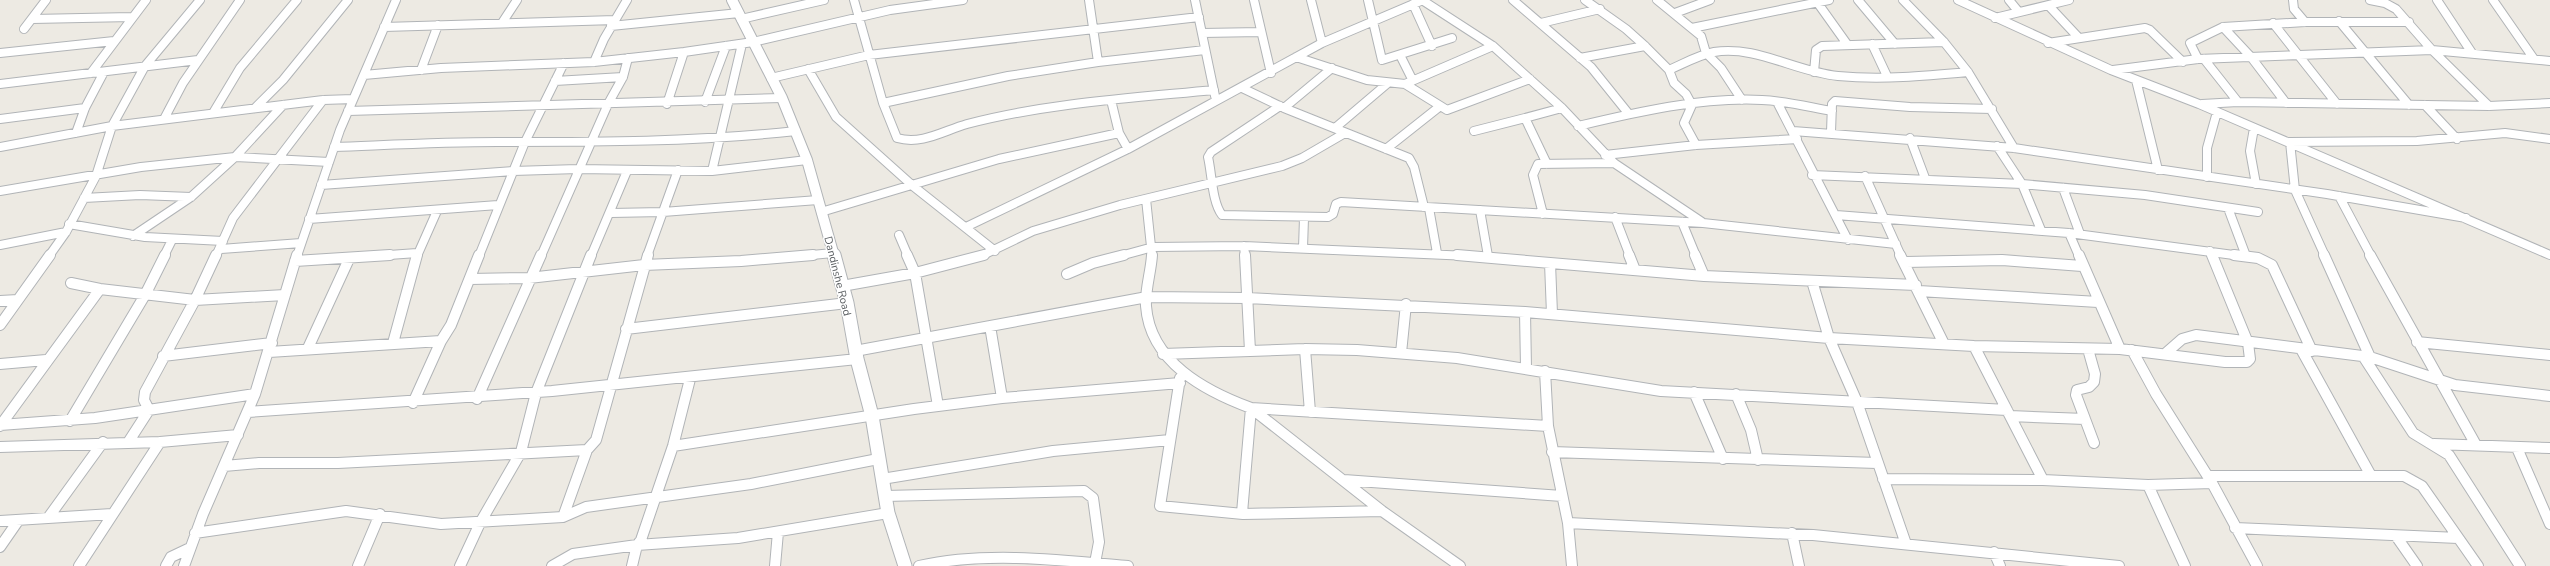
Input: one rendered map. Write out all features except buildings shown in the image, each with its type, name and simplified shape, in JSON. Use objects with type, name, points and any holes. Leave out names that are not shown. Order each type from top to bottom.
[{"type":"street","points":[[24,30],[46,0]]},
{"type":"street","points":[[92,73],[114,41],[146,0]]},
{"type":"street","points":[[0,325],[67,228],[84,198],[96,176],[112,126],[145,66],[200,0]]},
{"type":"street","points":[[164,119],[198,60],[240,0]]},
{"type":"street","points":[[213,113],[220,98],[232,80],[297,0]]},
{"type":"street","points":[[255,108],[283,80],[348,0]]},
{"type":"street","points":[[184,566],[195,533],[255,394],[272,343],[295,260],[334,147],[396,0]]},
{"type":"street","points":[[502,23],[517,0]]},
{"type":"street","points":[[594,62],[613,23],[627,0]]},
{"type":"street","name":"Dandinshe Road","points":[[732,0],[740,16],[748,43],[782,98],[807,160],[846,302],[856,355],[872,416],[888,513],[905,566]]},
{"type":"street","points":[[384,27],[502,23],[613,23],[740,16],[824,0]]},
{"type":"street","points":[[854,0],[883,103],[897,138],[910,142],[973,122],[1064,105],[1214,90]]},
{"type":"street","points":[[364,75],[421,70],[594,62],[684,52],[748,43],[890,10],[963,0]]},
{"type":"street","points":[[1089,0],[1098,62]]},
{"type":"street","points":[[1195,0],[1216,102]]},
{"type":"street","points":[[1254,0],[1271,73]]},
{"type":"street","points":[[1310,0],[1322,43]]},
{"type":"street","points":[[1368,0],[1381,59],[1432,46],[1452,38]]},
{"type":"street","points":[[966,227],[1128,149],[1271,73],[1322,43],[1423,0],[1493,46],[1562,108],[1614,163],[1704,223]]},
{"type":"street","points":[[1513,0],[1580,58],[1609,87],[1628,113]]},
{"type":"street","points":[[1584,0],[1600,9],[1645,46],[1669,70],[1674,83],[1686,94],[1692,105]]},
{"type":"street","points":[[1657,0],[1675,13],[1701,36],[1707,54],[1721,68],[1742,100]]},
{"type":"street","points":[[1675,13],[1710,0]]},
{"type":"street","points":[[1692,28],[1828,0]]},
{"type":"street","points":[[1858,0],[1895,44]]},
{"type":"street","points":[[1903,0],[1944,42],[1968,72],[1992,109],[2014,148]]},
{"type":"street","points":[[1958,0],[2048,43],[2290,142],[2550,255]]},
{"type":"street","points":[[2009,0],[2018,11]]},
{"type":"street","points":[[1995,18],[2018,11],[2049,6],[2069,0]]},
{"type":"street","points":[[2293,0],[2294,9],[2305,22]]},
{"type":"street","points":[[2370,0],[2392,6],[2409,22],[2432,50],[2489,106]]},
{"type":"street","points":[[2437,0],[2472,53]]},
{"type":"street","points":[[2493,0],[2534,59]]},
{"type":"street","points":[[1817,2],[1846,44]]},
{"type":"street","points":[[1414,4],[1432,46]]},
{"type":"street","points":[[2049,6],[2078,37]]},
{"type":"street","points":[[1541,23],[1600,9]]},
{"type":"street","points":[[771,78],[869,55],[1199,17]]},
{"type":"street","points":[[32,19],[132,18]]},
{"type":"street","points":[[2339,21],[2363,53],[2409,105]]},
{"type":"street","points":[[2238,102],[2201,59],[2190,43],[2214,30],[2223,27],[2273,23],[2339,21],[2409,22]]},
{"type":"street","points":[[2273,23],[2337,104]]},
{"type":"street","points":[[421,70],[438,25]]},
{"type":"street","points":[[2223,27],[2251,57],[2286,103]]},
{"type":"street","points":[[2048,43],[2078,37],[2145,28],[2150,30],[2183,62]]},
{"type":"street","points":[[1202,33],[1261,32]]},
{"type":"street","points":[[0,53],[114,41]]},
{"type":"street","points":[[1814,72],[1816,50],[1822,46],[1846,44],[1944,42]]},
{"type":"street","points":[[712,171],[729,101],[748,43]]},
{"type":"street","points":[[1872,44],[1887,76]]},
{"type":"street","points":[[705,102],[726,46]]},
{"type":"street","points":[[1296,57],[1367,80],[1388,83],[1409,81],[1493,46]]},
{"type":"street","points":[[1580,58],[1645,46]]},
{"type":"street","points":[[883,103],[1008,76],[1098,62],[1205,50]]},
{"type":"street","points":[[2112,70],[2201,59],[2432,50],[2550,61]]},
{"type":"street","points":[[1669,70],[1707,54],[1724,51],[1751,54],[1814,72],[1887,76],[1968,72]]},
{"type":"street","points":[[667,104],[684,52]]},
{"type":"street","points":[[1400,55],[1409,81],[1439,107],[1453,109],[1530,79]]},
{"type":"street","points":[[477,398],[578,169],[608,104],[623,77],[628,58]]},
{"type":"street","points":[[0,84],[198,60]]},
{"type":"street","points":[[413,403],[441,341],[451,325],[470,280],[498,205],[525,142],[564,63]]},
{"type":"street","points":[[1332,68],[1282,107],[1211,152],[1208,162],[1214,184],[1215,206],[1222,215],[1236,217],[1304,218],[1332,216],[1336,204],[1341,202],[1704,223],[1848,240],[1896,244]]},
{"type":"street","points":[[808,69],[836,117],[913,186],[996,251]]},
{"type":"street","points":[[76,133],[86,108],[104,72]]},
{"type":"street","points":[[555,81],[623,77]]},
{"type":"street","points":[[2136,80],[2158,170]]},
{"type":"street","points":[[1335,128],[1388,83]]},
{"type":"street","points":[[1242,88],[1282,107],[1386,148],[1412,161],[1426,207],[1437,253]]},
{"type":"street","points":[[348,111],[608,104],[667,104],[782,98]]},
{"type":"street","points":[[0,147],[112,126],[324,100],[353,99]]},
{"type":"street","points":[[149,410],[144,400],[145,392],[163,356],[195,300],[222,245],[233,218],[277,158],[324,100]]},
{"type":"street","points":[[1111,100],[1119,133],[1128,149]]},
{"type":"street","points":[[1578,126],[1628,113],[1742,100],[1777,102],[1832,111]]},
{"type":"street","points":[[1831,132],[1834,101],[1841,100],[1910,107],[1992,109]]},
{"type":"street","points":[[1777,102],[1795,135],[1812,174],[1836,215],[1848,240]]},
{"type":"street","points":[[2199,104],[2238,102],[2489,106],[2550,103]]},
{"type":"street","points":[[133,236],[191,197],[235,157],[283,105]]},
{"type":"street","points":[[1692,105],[1684,123],[1696,145]]},
{"type":"street","points":[[2425,105],[2457,139]]},
{"type":"street","points":[[1386,148],[1439,107]]},
{"type":"street","points":[[0,118],[86,108]]},
{"type":"street","points":[[1474,131],[1562,108]]},
{"type":"street","points":[[2207,177],[2207,148],[2217,112]]},
{"type":"street","points":[[1525,118],[1547,164]]},
{"type":"street","points":[[2254,128],[2251,159],[2256,184]]},
{"type":"street","points":[[334,147],[525,142],[591,143],[721,139],[796,131]]},
{"type":"street","points":[[1605,155],[1831,132],[2014,148],[2339,196],[2466,218]]},
{"type":"street","points":[[821,212],[913,186],[999,159],[1119,133]]},
{"type":"street","points":[[842,286],[915,273],[996,251],[1033,231],[1146,199],[1214,184],[1282,166],[1302,158],[1345,133]]},
{"type":"street","points":[[2290,142],[2457,139],[2505,133],[2550,139]]},
{"type":"street","points":[[1910,138],[1925,178]]},
{"type":"street","points":[[2290,142],[2295,190],[2367,357],[2413,433],[2449,455],[2520,566]]},
{"type":"street","points":[[1997,146],[2022,184],[2041,230]]},
{"type":"street","points":[[0,191],[166,163],[235,157],[277,158],[329,162]]},
{"type":"street","points":[[321,185],[513,171],[578,169],[627,171],[712,171],[807,160]]},
{"type":"street","points":[[1543,214],[1533,175],[1538,164],[1614,163]]},
{"type":"street","points":[[563,517],[587,450],[596,440],[609,387],[644,265],[678,170]]},
{"type":"street","points":[[460,566],[480,522],[521,452],[536,393],[584,272],[611,212],[627,171]]},
{"type":"street","points":[[1812,174],[1925,178],[2022,184],[2145,195],[2258,212]]},
{"type":"street","points":[[1865,176],[1883,220],[1906,262],[1944,344]]},
{"type":"street","points":[[2063,188],[2080,234]]},
{"type":"street","points":[[84,198],[140,195],[191,197]]},
{"type":"street","points":[[2339,196],[2417,342],[2443,382],[2476,445]]},
{"type":"street","points":[[1146,199],[1152,247],[1147,297],[1148,322],[1154,339],[1163,354],[1200,386],[1222,398],[1251,408],[1548,426]]},
{"type":"street","points":[[611,212],[663,212],[818,200]]},
{"type":"street","points":[[309,219],[437,211],[498,205]]},
{"type":"street","points":[[2228,208],[2246,256]]},
{"type":"street","points":[[1480,210],[1488,256]]},
{"type":"street","points":[[393,343],[418,253],[437,211]]},
{"type":"street","points":[[1836,215],[1883,220],[2041,230],[2080,234],[2246,256],[2264,260],[2272,265],[2312,351]]},
{"type":"street","points":[[1302,248],[1304,218]]},
{"type":"street","points":[[1615,218],[1636,270]]},
{"type":"street","points":[[1682,222],[1704,276]]},
{"type":"street","points":[[0,245],[67,228],[222,245],[301,243]]},
{"type":"street","points":[[2069,233],[2082,266],[2120,349]]},
{"type":"street","points":[[899,234],[915,273],[938,406]]},
{"type":"street","points":[[70,421],[145,295],[172,240]]},
{"type":"street","points":[[1244,246],[1250,351]]},
{"type":"street","points":[[1067,274],[1093,263],[1152,247],[1244,246],[1488,256],[1550,263],[1704,276],[1812,281],[2098,302]]},
{"type":"street","points":[[248,412],[413,403],[690,379],[856,355],[925,337],[1147,297],[1247,298],[1406,304],[1552,314],[1829,338],[1974,346],[2120,349],[2240,363],[2250,359],[2248,343],[2210,251]]},
{"type":"street","points":[[295,260],[349,259],[418,253]]},
{"type":"street","points":[[470,280],[529,278],[644,265],[741,261],[833,253]]},
{"type":"street","points":[[308,348],[349,259]]},
{"type":"street","points":[[1906,262],[2002,260],[2082,266]]},
{"type":"street","points":[[1550,263],[1552,314]]},
{"type":"street","points":[[1812,281],[1829,338],[1857,402],[1877,464],[1906,544]]},
{"type":"street","points":[[71,283],[100,289],[195,300],[285,295]]},
{"type":"street","points":[[0,425],[46,360],[100,289]]},
{"type":"street","points":[[0,301],[18,300]]},
{"type":"street","points":[[626,329],[846,302]]},
{"type":"street","points":[[1401,353],[1406,304]]},
{"type":"street","points":[[1525,312],[1526,368]]},
{"type":"street","points":[[990,326],[1002,398]]},
{"type":"street","points":[[2166,354],[2182,339],[2192,335],[2367,357],[2388,361],[2443,382],[2550,396]]},
{"type":"street","points":[[269,352],[308,348],[441,341]]},
{"type":"street","points":[[2417,342],[2550,355]]},
{"type":"street","points":[[163,356],[272,343]]},
{"type":"street","points":[[1974,346],[2043,480]]},
{"type":"street","points":[[1163,354],[1305,349],[1401,353],[1526,368],[1626,387],[2085,419]]},
{"type":"street","points":[[1305,349],[1310,412]]},
{"type":"street","points":[[2088,349],[2096,376],[2095,382],[2092,385],[2077,390],[2076,395],[2094,443]]},
{"type":"street","points":[[2301,349],[2370,474]]},
{"type":"street","points":[[2132,350],[2156,394],[2210,480],[2257,566]]},
{"type":"street","points":[[0,364],[46,360]]},
{"type":"street","points":[[1181,370],[1160,506],[1183,510],[1242,514],[1382,511]]},
{"type":"street","points":[[1545,371],[1548,426],[1552,452],[1568,523],[1572,566]]},
{"type":"street","points":[[632,566],[637,545],[641,540],[654,497],[659,490],[673,446],[690,379]]},
{"type":"street","points":[[673,446],[938,406],[1002,398],[1180,383]]},
{"type":"street","points":[[1694,392],[1723,459]]},
{"type":"street","points":[[0,425],[70,421],[255,394]]},
{"type":"street","points":[[1736,394],[1751,430],[1758,460]]},
{"type":"street","points":[[1251,408],[1382,511],[1460,566]]},
{"type":"street","points":[[1242,514],[1251,408]]},
{"type":"street","points":[[129,441],[149,410]]},
{"type":"street","points":[[0,447],[129,441],[160,442],[238,435]]},
{"type":"street","points":[[882,479],[1046,452],[1170,440]]},
{"type":"street","points":[[48,518],[103,442]]},
{"type":"street","points":[[79,566],[160,442]]},
{"type":"street","points":[[2433,444],[2550,448]]},
{"type":"street","points":[[2517,448],[2550,524]]},
{"type":"street","points":[[224,466],[259,463],[338,463],[521,452],[587,450]]},
{"type":"street","points":[[1552,452],[1877,464]]},
{"type":"street","points":[[195,533],[346,511],[380,514],[417,522],[441,524],[563,517],[586,507],[751,484],[878,459]]},
{"type":"street","points":[[1883,480],[2043,480],[2148,485],[2210,480],[2370,474],[2404,476],[2414,480],[2422,486],[2478,566]]},
{"type":"street","points":[[1343,480],[1562,496]]},
{"type":"street","points":[[2148,485],[2185,566]]},
{"type":"street","points":[[885,496],[1084,491],[1093,498],[1098,530],[1099,542],[1095,563]]},
{"type":"street","points":[[552,566],[573,554],[637,545],[738,538],[888,513]]},
{"type":"street","points":[[0,521],[112,514]]},
{"type":"street","points":[[358,566],[380,514]]},
{"type":"street","points":[[0,547],[18,521]]},
{"type":"street","points":[[1568,523],[1792,534],[1994,552],[2119,566]]},
{"type":"street","points":[[2235,528],[2458,538]]},
{"type":"street","points":[[775,566],[778,532]]},
{"type":"street","points":[[1792,534],[1799,566]]},
{"type":"street","points":[[2396,536],[2417,566]]},
{"type":"street","points":[[166,566],[171,557],[190,548]]},
{"type":"street","points":[[1994,552],[2000,566]]},
{"type":"street","points":[[920,566],[941,561],[1043,558],[1128,566]]}]
